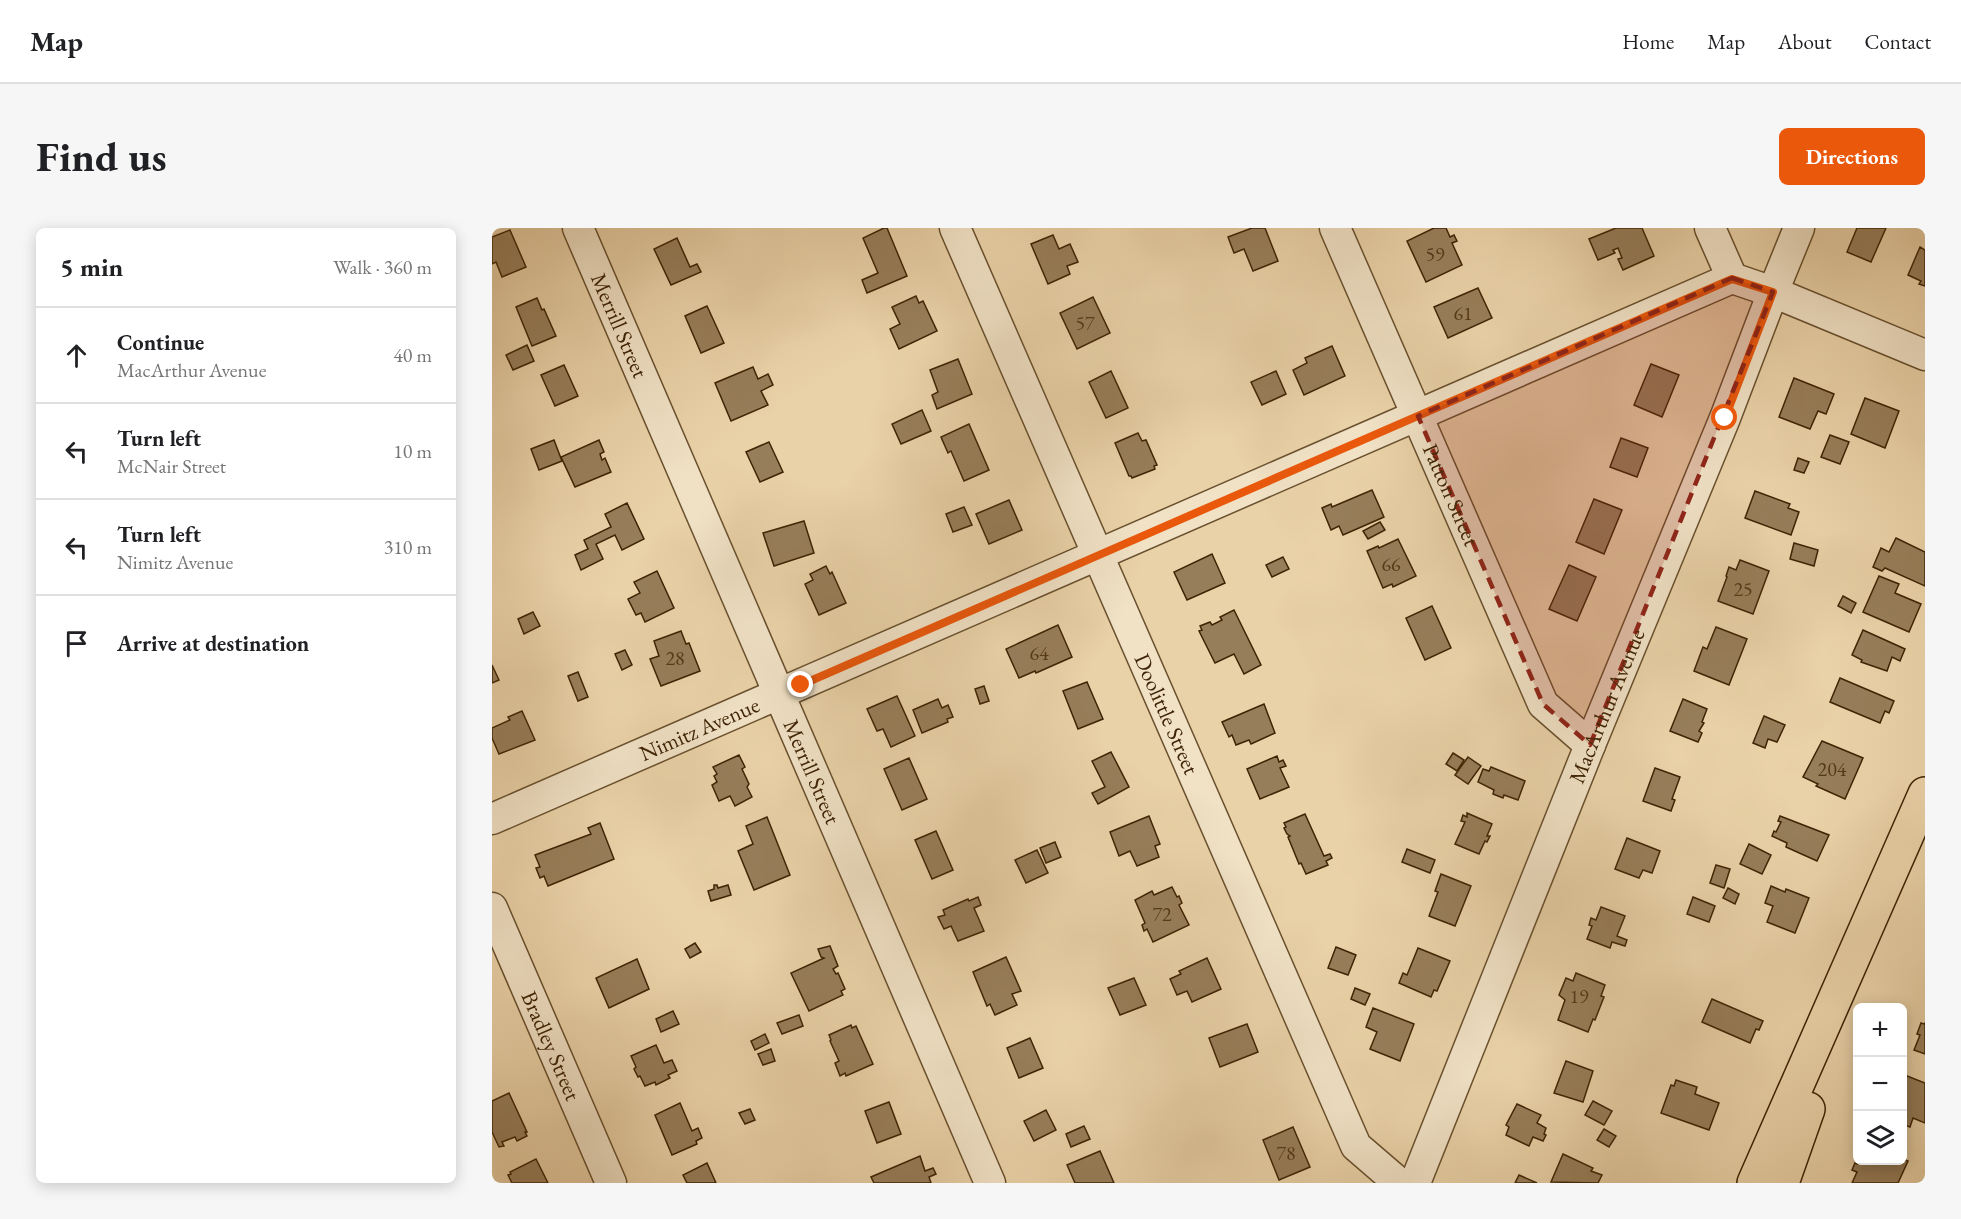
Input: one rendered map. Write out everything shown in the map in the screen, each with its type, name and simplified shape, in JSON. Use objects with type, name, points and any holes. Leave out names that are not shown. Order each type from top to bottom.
[{"type":"main road","points":[[1754,1183],[1925,794]]},
{"type":"main road","points":[[1782,1183],[1894,867]]},
{"type":"street","name":"Merrill Street","points":[[578,228],[990,1183]]},
{"type":"street","name":"Doolittle Street","points":[[955,228],[1356,1146],[1399,1183]]},
{"type":"street","name":"Patton Street","points":[[1335,228],[1543,704],[1590,745]]},
{"type":"street","points":[[1710,228],[1732,279],[1773,292],[1925,355]]},
{"type":"street","name":"MacArthur Avenue","points":[[1414,1183],[1590,745],[1725,418],[1799,228]]},
{"type":"street","name":"Nimitz Avenue","points":[[492,819],[1732,279]]},
{"type":"street","name":"Bradley Street","points":[[492,908],[611,1183]]},
{"type":"highlighted area","points":[[1732,278],[1773,292],[1590,745],[1543,704],[1418,416]]},
{"type":"building","points":[[887,228],[907,276],[867,293],[862,280],[878,273],[863,238]]},
{"type":"building","points":[[1252,228],[1265,228],[1278,261],[1253,271],[1244,249],[1234,253],[1228,237]]},
{"type":"building","points":[[1434,228],[1446,228],[1450,237],[1454,235],[1457,241],[1452,243],[1462,265],[1426,282],[1407,241]]},
{"type":"building","points":[[1616,228],[1642,228],[1654,256],[1623,270],[1618,259],[1622,258],[1618,248],[1613,250],[1615,253],[1598,260],[1589,239]]},
{"type":"building","points":[[1857,228],[1886,228],[1871,262],[1847,252]]},
{"type":"building","points":[[510,230],[526,267],[502,277],[496,262],[492,264],[492,237]]},
{"type":"building","points":[[1053,235],[1059,249],[1070,244],[1078,262],[1067,266],[1070,274],[1048,284],[1031,244]]},
{"type":"building","points":[[677,238],[690,267],[697,264],[701,272],[671,285],[654,249]]},
{"type":"building","points":[[1920,247],[1925,250],[1925,286],[1919,284],[1921,281],[1908,275]]},
{"type":"building","points":[[1478,288],[1492,318],[1448,338],[1434,307]]},
{"type":"building","points":[[916,296],[919,303],[923,301],[937,331],[899,349],[890,329],[900,324],[892,307]]},
{"type":"building","points":[[1093,297],[1110,333],[1077,349],[1060,313]]},
{"type":"building","points":[[537,298],[556,336],[532,346],[516,307]]},
{"type":"building","points":[[707,306],[724,343],[701,353],[685,316]]},
{"type":"building","points":[[527,345],[534,361],[513,370],[506,355]]},
{"type":"building","points":[[1332,346],[1345,376],[1304,395],[1293,370],[1307,363],[1305,358]]},
{"type":"building","points":[[958,359],[972,394],[937,409],[932,395],[938,392],[930,370]]},
{"type":"building","points":[[1651,364],[1679,375],[1662,417],[1634,405]]},
{"type":"building","points":[[564,365],[578,396],[555,406],[541,375]]},
{"type":"building","points":[[753,367],[758,379],[768,374],[773,385],[761,391],[768,405],[731,421],[715,383]]},
{"type":"building","points":[[1111,371],[1128,408],[1106,418],[1089,382]]},
{"type":"building","points":[[1276,371],[1286,394],[1262,405],[1251,382]]},
{"type":"building","points":[[1794,378],[1834,394],[1826,414],[1818,411],[1810,429],[1779,417]]},
{"type":"building","points":[[1865,398],[1899,411],[1885,448],[1851,434]]},
{"type":"building","points":[[922,410],[931,431],[901,444],[892,424]]},
{"type":"building","points":[[969,424],[989,470],[964,481],[951,451],[948,453],[941,437]]},
{"type":"building","points":[[1138,433],[1142,441],[1146,440],[1157,465],[1154,466],[1155,469],[1132,478],[1129,476],[1115,443]]},
{"type":"building","points":[[1830,435],[1849,442],[1840,464],[1821,457]]},
{"type":"building","points":[[1621,438],[1648,448],[1637,477],[1610,467]]},
{"type":"building","points":[[554,440],[562,461],[539,470],[531,449]]},
{"type":"building","points":[[599,440],[604,452],[600,454],[602,460],[605,458],[611,472],[575,487],[561,457]]},
{"type":"building","points":[[769,442],[783,472],[760,482],[746,452]]},
{"type":"building","points":[[1798,458],[1809,462],[1804,473],[1794,470]]},
{"type":"building","points":[[1372,490],[1384,517],[1343,535],[1339,526],[1331,530],[1322,508],[1331,504],[1332,507]]},
{"type":"building","points":[[1755,491],[1790,504],[1788,508],[1799,512],[1791,535],[1745,518]]},
{"type":"building","points":[[1594,499],[1622,510],[1604,554],[1576,542]]},
{"type":"building","points":[[1009,500],[1022,530],[989,544],[976,514]]},
{"type":"building","points":[[627,503],[644,539],[622,550],[615,535],[596,544],[603,559],[581,570],[575,555],[588,549],[584,540],[611,527],[605,514]]},
{"type":"building","points":[[964,507],[972,525],[953,532],[946,514]]},
{"type":"building","points":[[804,521],[814,553],[774,566],[763,533]]},
{"type":"building","points":[[1380,522],[1385,530],[1368,539],[1363,531]]},
{"type":"building","points":[[1896,538],[1925,552],[1925,586],[1885,568],[1882,571],[1873,567],[1881,548],[1889,552]]},
{"type":"building","points":[[1398,539],[1416,576],[1393,587],[1392,584],[1383,588],[1367,551]]},
{"type":"building","points":[[1794,543],[1818,550],[1814,566],[1790,559]]},
{"type":"building","points":[[1212,554],[1225,583],[1187,600],[1174,572]]},
{"type":"building","points":[[1283,557],[1289,569],[1272,577],[1266,565]]},
{"type":"building","points":[[1740,560],[1769,571],[1753,614],[1718,601],[1729,567],[1736,570]]},
{"type":"building","points":[[1569,565],[1596,577],[1577,621],[1549,609]]},
{"type":"building","points":[[826,566],[830,574],[832,572],[846,603],[819,615],[805,584],[813,580],[810,574]]},
{"type":"building","points":[[657,571],[674,608],[645,622],[641,613],[636,615],[628,599],[640,593],[634,582]]},
{"type":"building","points":[[1879,576],[1899,584],[1895,593],[1921,604],[1909,632],[1863,612]]},
{"type":"building","points":[[1843,596],[1856,603],[1851,613],[1838,606]]},
{"type":"building","points":[[1432,606],[1451,648],[1425,660],[1406,618]]},
{"type":"building","points":[[1234,610],[1261,665],[1244,674],[1234,654],[1215,663],[1199,631],[1202,630],[1200,626],[1210,622],[1212,625],[1222,620],[1220,617]]},
{"type":"building","points":[[533,612],[540,626],[524,634],[518,619]]},
{"type":"building","points":[[1058,625],[1072,657],[1019,678],[1006,649]]},
{"type":"building","points":[[1716,627],[1747,639],[1729,685],[1694,671],[1703,647],[1707,649]]},
{"type":"building","points":[[1863,630],[1905,649],[1900,661],[1892,657],[1887,671],[1861,662],[1862,660],[1852,655]]},
{"type":"building","points":[[681,631],[686,644],[689,643],[700,671],[661,686],[650,659],[659,656],[654,641]]},
{"type":"building","points":[[625,650],[632,665],[622,670],[615,654]]},
{"type":"building","points":[[492,665],[499,680],[492,683]]},
{"type":"building","points":[[578,672],[588,697],[578,701],[568,676]]},
{"type":"building","points":[[1840,678],[1894,701],[1889,713],[1885,711],[1880,723],[1830,702]]},
{"type":"building","points":[[1087,682],[1103,719],[1078,729],[1063,691]]},
{"type":"building","points":[[984,686],[989,701],[980,704],[975,689]]},
{"type":"building","points":[[897,696],[915,736],[891,747],[883,729],[877,731],[867,709]]},
{"type":"building","points":[[938,699],[942,708],[948,705],[953,717],[947,719],[948,722],[922,733],[913,710]]},
{"type":"building","points":[[1683,699],[1707,709],[1702,722],[1704,723],[1699,731],[1702,733],[1698,742],[1670,731]]},
{"type":"building","points":[[1264,704],[1275,733],[1251,744],[1249,740],[1236,745],[1232,735],[1229,737],[1222,722]]},
{"type":"building","points":[[522,711],[535,740],[499,754],[492,738],[492,728],[510,720],[508,717]]},
{"type":"building","points":[[1764,716],[1785,725],[1777,742],[1768,739],[1765,748],[1753,743]]},
{"type":"building","points":[[1822,741],[1863,758],[1845,799],[1816,786],[1818,784],[1803,777]]},
{"type":"building","points":[[1111,752],[1129,787],[1098,804],[1092,793],[1105,787],[1092,761]]},
{"type":"building","points":[[1453,753],[1464,760],[1457,771],[1446,764]]},
{"type":"building","points":[[739,755],[745,767],[742,769],[752,797],[735,806],[730,796],[719,801],[712,785],[717,782],[714,776],[717,774],[713,767]]},
{"type":"building","points":[[1277,756],[1279,762],[1283,760],[1286,766],[1280,768],[1289,787],[1260,799],[1247,769]]},
{"type":"building","points":[[1468,757],[1481,766],[1468,784],[1455,775]]},
{"type":"building","points":[[909,758],[927,799],[902,810],[884,769]]},
{"type":"building","points":[[1491,767],[1525,781],[1518,800],[1493,794],[1494,790],[1478,782],[1483,769],[1489,771]]},
{"type":"building","points":[[1655,768],[1680,777],[1672,799],[1675,800],[1671,811],[1643,801]]},
{"type":"building","points":[[1467,813],[1492,824],[1487,836],[1490,836],[1479,854],[1455,844],[1465,822],[1461,821],[1463,815],[1467,817]]},
{"type":"building","points":[[1305,814],[1324,856],[1330,854],[1332,858],[1326,861],[1328,865],[1306,874],[1301,863],[1299,864],[1288,837],[1290,836],[1284,828],[1286,827],[1284,823]]},
{"type":"building","points":[[1149,816],[1160,844],[1155,846],[1159,857],[1137,866],[1130,851],[1119,856],[1110,832]]},
{"type":"building","points":[[1780,816],[1829,835],[1817,861],[1786,847],[1787,843],[1772,836],[1781,822],[1778,821]]},
{"type":"building","points":[[767,817],[790,875],[754,890],[738,851],[753,844],[746,826]]},
{"type":"building","points":[[600,823],[614,859],[548,886],[544,876],[540,878],[536,868],[540,867],[535,855],[591,834],[588,828]]},
{"type":"building","points":[[936,831],[953,870],[932,879],[915,840]]},
{"type":"building","points":[[1627,838],[1660,851],[1652,873],[1643,870],[1639,878],[1615,869]]},
{"type":"building","points":[[1055,842],[1061,857],[1046,863],[1040,848]]},
{"type":"building","points":[[1749,844],[1771,855],[1762,874],[1740,864]]},
{"type":"building","points":[[1407,849],[1435,860],[1430,873],[1402,862]]},
{"type":"building","points":[[1037,850],[1048,873],[1026,883],[1015,860]]},
{"type":"building","points":[[1716,865],[1730,869],[1724,888],[1710,883]]},
{"type":"building","points":[[1441,874],[1471,886],[1455,926],[1429,916],[1438,892],[1435,891]]},
{"type":"building","points":[[714,885],[718,888],[728,885],[731,895],[711,901],[708,891],[714,889]]},
{"type":"building","points":[[1771,886],[1809,898],[1795,933],[1767,922],[1773,906],[1765,903]]},
{"type":"building","points":[[1172,887],[1177,897],[1179,896],[1182,903],[1179,905],[1189,925],[1153,942],[1147,929],[1144,931],[1142,925],[1145,923],[1135,900],[1152,891],[1154,895]]},
{"type":"building","points":[[1728,888],[1739,894],[1735,904],[1723,898]]},
{"type":"building","points":[[978,897],[981,905],[974,908],[984,931],[958,941],[951,926],[944,929],[938,917],[945,915],[943,910]]},
{"type":"building","points":[[1693,897],[1715,906],[1709,922],[1687,914]]},
{"type":"building","points":[[1601,907],[1625,916],[1617,936],[1627,940],[1625,946],[1612,942],[1610,948],[1587,939],[1592,926],[1589,925],[1591,918],[1596,920]]},
{"type":"building","points":[[695,943],[701,952],[690,958],[685,949]]},
{"type":"building","points":[[830,946],[838,966],[833,969],[836,974],[838,973],[845,989],[841,991],[843,995],[809,1011],[791,973],[824,958],[821,957],[818,949]]},
{"type":"building","points":[[1336,947],[1356,955],[1348,975],[1328,968]]},
{"type":"building","points":[[1418,948],[1450,961],[1437,991],[1434,990],[1431,997],[1399,983],[1403,973],[1407,975]]},
{"type":"building","points":[[1006,957],[1021,991],[1012,994],[1017,1005],[995,1015],[990,1004],[987,1006],[973,972]]},
{"type":"building","points":[[1207,958],[1221,989],[1192,1002],[1187,991],[1177,995],[1170,979],[1181,974],[1179,971]]},
{"type":"building","points":[[637,959],[649,989],[609,1008],[596,978]]},
{"type":"building","points":[[1576,973],[1605,985],[1601,996],[1604,997],[1588,1032],[1558,1020],[1565,1000],[1559,995],[1566,978],[1573,981]]},
{"type":"building","points":[[1134,978],[1146,1005],[1120,1015],[1108,988]]},
{"type":"building","points":[[1355,988],[1370,994],[1365,1005],[1351,999]]},
{"type":"building","points":[[1712,999],[1763,1021],[1759,1030],[1756,1029],[1750,1043],[1702,1022]]},
{"type":"building","points":[[1373,1008],[1414,1024],[1400,1061],[1370,1049],[1377,1032],[1366,1027]]},
{"type":"building","points":[[673,1011],[679,1024],[661,1032],[656,1019]]},
{"type":"building","points":[[799,1015],[803,1026],[782,1034],[777,1023]]},
{"type":"building","points":[[1921,1023],[1925,1023],[1925,1054],[1914,1050],[1920,1035],[1917,1034]]},
{"type":"building","points":[[1247,1024],[1258,1052],[1220,1067],[1209,1038]]},
{"type":"building","points":[[851,1025],[852,1028],[856,1026],[873,1064],[846,1076],[845,1073],[840,1076],[835,1063],[839,1061],[829,1035]]},
{"type":"building","points":[[765,1034],[769,1043],[755,1050],[751,1041]]},
{"type":"building","points":[[1030,1038],[1043,1068],[1019,1078],[1007,1048]]},
{"type":"building","points":[[656,1045],[664,1063],[672,1060],[677,1071],[668,1075],[670,1078],[656,1085],[655,1082],[645,1086],[634,1069],[636,1067],[631,1056]]},
{"type":"building","points":[[771,1049],[775,1061],[763,1065],[758,1054]]},
{"type":"building","points":[[1566,1061],[1593,1071],[1583,1102],[1554,1093]]},
{"type":"building","points":[[1907,1076],[1925,1083],[1925,1123],[1913,1118],[1910,1127],[1907,1126]]},
{"type":"building","points":[[1676,1080],[1697,1087],[1695,1094],[1719,1103],[1709,1130],[1661,1113],[1671,1085],[1674,1086]]},
{"type":"building","points":[[509,1093],[527,1136],[517,1141],[515,1137],[502,1142],[504,1146],[499,1147],[492,1132],[492,1101]]},
{"type":"building","points":[[1593,1101],[1612,1111],[1604,1125],[1585,1115]]},
{"type":"building","points":[[889,1102],[901,1134],[877,1143],[865,1111]]},
{"type":"building","points":[[680,1103],[692,1131],[698,1128],[702,1138],[696,1141],[697,1144],[672,1155],[655,1115]]},
{"type":"building","points":[[1517,1104],[1541,1115],[1537,1123],[1546,1128],[1543,1141],[1533,1137],[1529,1146],[1506,1135],[1509,1127],[1506,1125]]},
{"type":"building","points":[[750,1109],[755,1120],[745,1124],[739,1113]]},
{"type":"building","points":[[1046,1110],[1056,1130],[1034,1141],[1024,1121]]},
{"type":"building","points":[[1084,1126],[1090,1139],[1071,1147],[1066,1134]]},
{"type":"building","points":[[1293,1127],[1310,1167],[1279,1180],[1263,1140]]},
{"type":"building","points":[[1604,1129],[1616,1136],[1609,1147],[1597,1140]]},
{"type":"building","points":[[1100,1151],[1114,1183],[1075,1183],[1067,1165]]},
{"type":"building","points":[[1563,1154],[1593,1168],[1591,1171],[1602,1175],[1598,1183],[1551,1182]]},
{"type":"building","points":[[920,1156],[925,1171],[933,1168],[936,1174],[929,1177],[931,1183],[874,1183],[871,1177]]},
{"type":"building","points":[[536,1159],[548,1183],[512,1183],[508,1175],[511,1174],[510,1172]]},
{"type":"building","points":[[707,1163],[716,1183],[687,1183],[683,1175]]},
{"type":"building","points":[[1854,1165],[1906,1165],[1898,1183],[1852,1183],[1857,1172],[1852,1170]]},
{"type":"building","points":[[1519,1175],[1537,1183],[1515,1183]]},
{"type":"route","points":[[801,685],[1732,279],[1773,292],[1725,418]]}]
